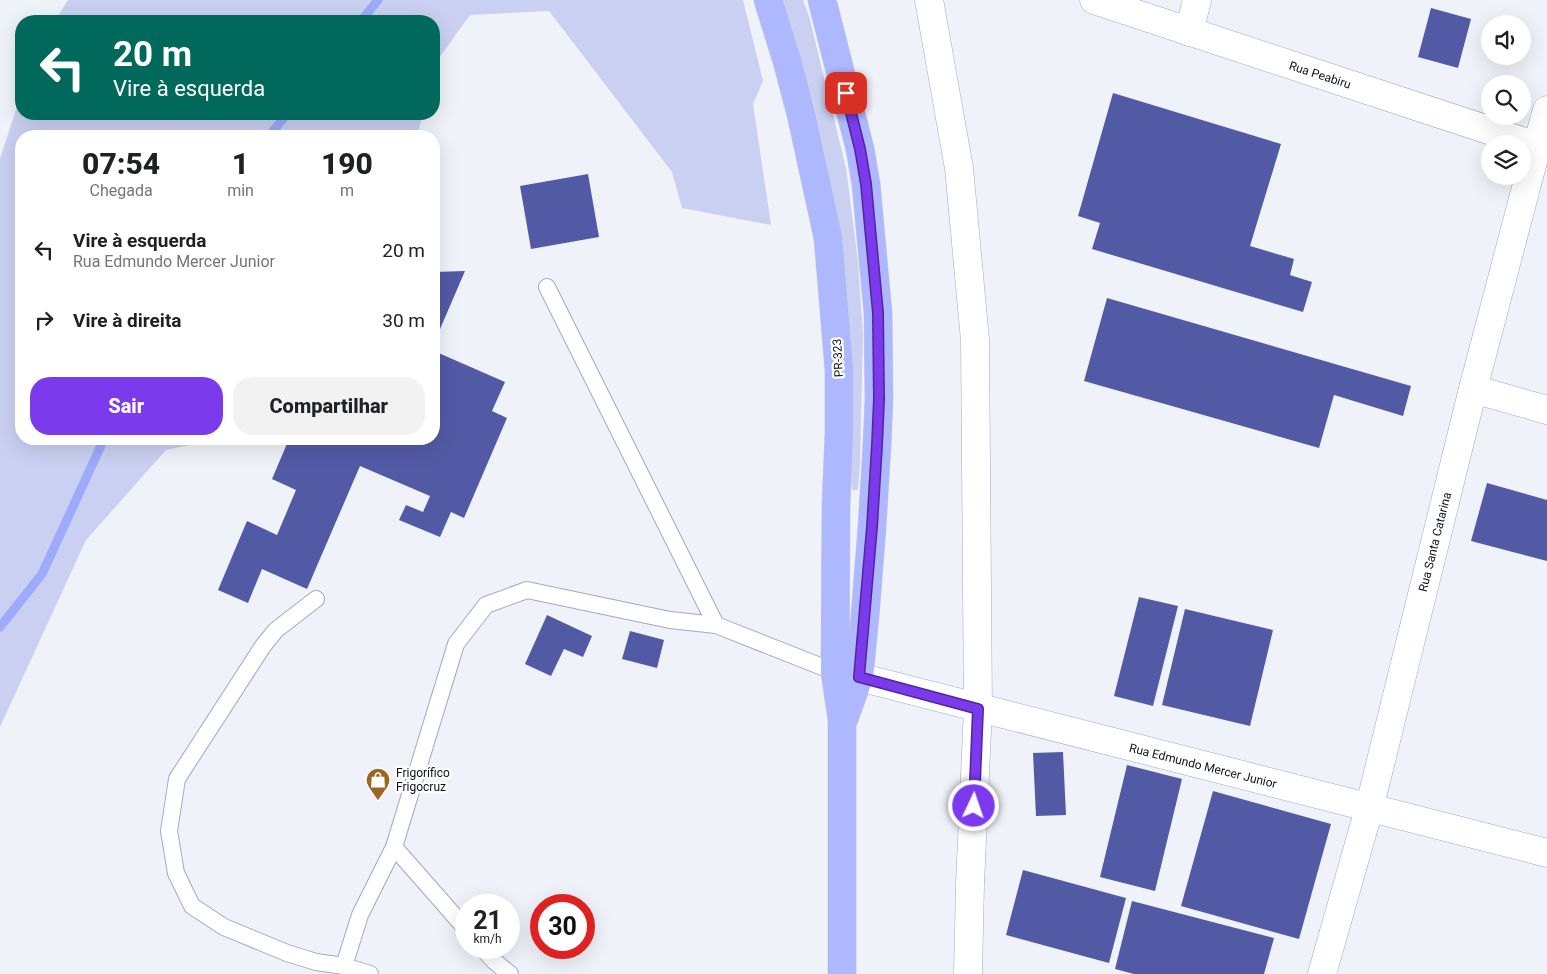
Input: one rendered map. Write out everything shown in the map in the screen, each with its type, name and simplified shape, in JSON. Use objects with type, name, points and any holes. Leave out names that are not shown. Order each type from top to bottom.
[{"type":"highway","name":"PR-323","points":[[768,0],[801,114],[828,238],[839,370],[836,506],[847,675],[842,724],[842,974]]},
{"type":"highway","points":[[822,0],[860,149],[866,184],[878,313],[879,399],[872,527],[847,675]]},
{"type":"street","points":[[929,0],[959,168],[975,340],[978,709],[968,974]]},
{"type":"street","name":"Rua Peabiru","points":[[1094,0],[1134,6],[1189,32],[1542,148]]},
{"type":"street","points":[[1189,32],[1197,0]]},
{"type":"street","name":"Rua Santa Catarina","points":[[1322,974],[1369,809],[1473,389],[1542,148],[1547,110]]},
{"type":"street","points":[[1473,389],[1547,410]]},
{"type":"street","name":"Rua Edmundo Mercer Junior","points":[[847,675],[1547,853]]},
{"type":"lane","points":[[548,286],[716,626]]},
{"type":"lane","points":[[344,966],[360,915],[394,847],[456,644],[486,605],[527,590],[663,619],[716,626],[847,675]]},
{"type":"lane","points":[[316,599],[276,630],[263,646],[177,778],[169,830],[176,873],[192,906],[224,927],[287,953],[316,962],[344,966],[370,974]]},
{"type":"lane","points":[[394,847],[455,916]]},
{"type":"lane","points":[[492,959],[510,974]]},
{"type":"shaded area","points":[[68,0],[743,0],[763,81],[753,104],[771,225],[682,208],[672,172],[549,11],[470,15],[440,56],[440,15],[59,15]]},
{"type":"shaded area","points":[[779,0],[803,0],[809,16],[846,168],[858,262],[863,335],[858,490],[852,490],[843,266],[828,171],[814,105]]},
{"type":"shaded area","points":[[15,113],[15,120],[421,120],[419,130],[15,130],[15,445],[189,445],[166,450],[86,540],[0,727],[0,159]]},
{"type":"building","points":[[1431,8],[1471,19],[1458,68],[1418,57]]},
{"type":"building","points":[[1113,93],[1281,144],[1250,246],[1294,259],[1290,275],[1312,282],[1303,312],[1092,249],[1100,223],[1078,216]]},
{"type":"building","points":[[588,174],[599,237],[531,249],[520,186]]},
{"type":"building","points":[[465,271],[440,329],[440,272]]},
{"type":"building","points":[[1107,298],[1411,386],[1403,416],[1334,395],[1319,448],[1084,381]]},
{"type":"building","points":[[440,354],[505,382],[492,411],[507,418],[464,518],[451,512],[440,537],[399,520],[406,505],[423,512],[430,496],[360,466],[307,589],[262,569],[248,603],[218,590],[247,521],[277,535],[296,490],[272,479],[286,445],[440,445]]},
{"type":"building","points":[[1487,483],[1547,500],[1547,561],[1471,541]]},
{"type":"building","points":[[1139,597],[1178,606],[1153,706],[1114,696]]},
{"type":"building","points":[[1185,609],[1273,630],[1250,726],[1162,705]]},
{"type":"building","points":[[547,615],[592,636],[583,657],[564,649],[551,676],[525,664]]},
{"type":"building","points":[[630,631],[664,640],[657,668],[622,659]]},
{"type":"building","points":[[1063,752],[1066,815],[1036,816],[1033,753]]},
{"type":"building","points":[[1127,765],[1182,779],[1155,891],[1100,877]]},
{"type":"building","points":[[1213,791],[1331,824],[1299,939],[1181,906]]},
{"type":"building","points":[[1023,870],[1126,898],[1109,963],[1006,935]]},
{"type":"building","points":[[1132,901],[1274,938],[1264,974],[1134,974],[1115,969]]},
{"type":"waterway","points":[[366,15],[378,0]]},
{"type":"waterway","points":[[274,130],[282,120]]},
{"type":"waterway","points":[[0,627],[42,574],[101,445]]},
{"type":"place","name":"Frigorífico Frigocruz","points":[[378,801]]},
{"type":"route","points":[[846,93],[860,149],[866,184],[878,313],[879,399],[877,445],[859,677],[978,709],[974,806]]}]
